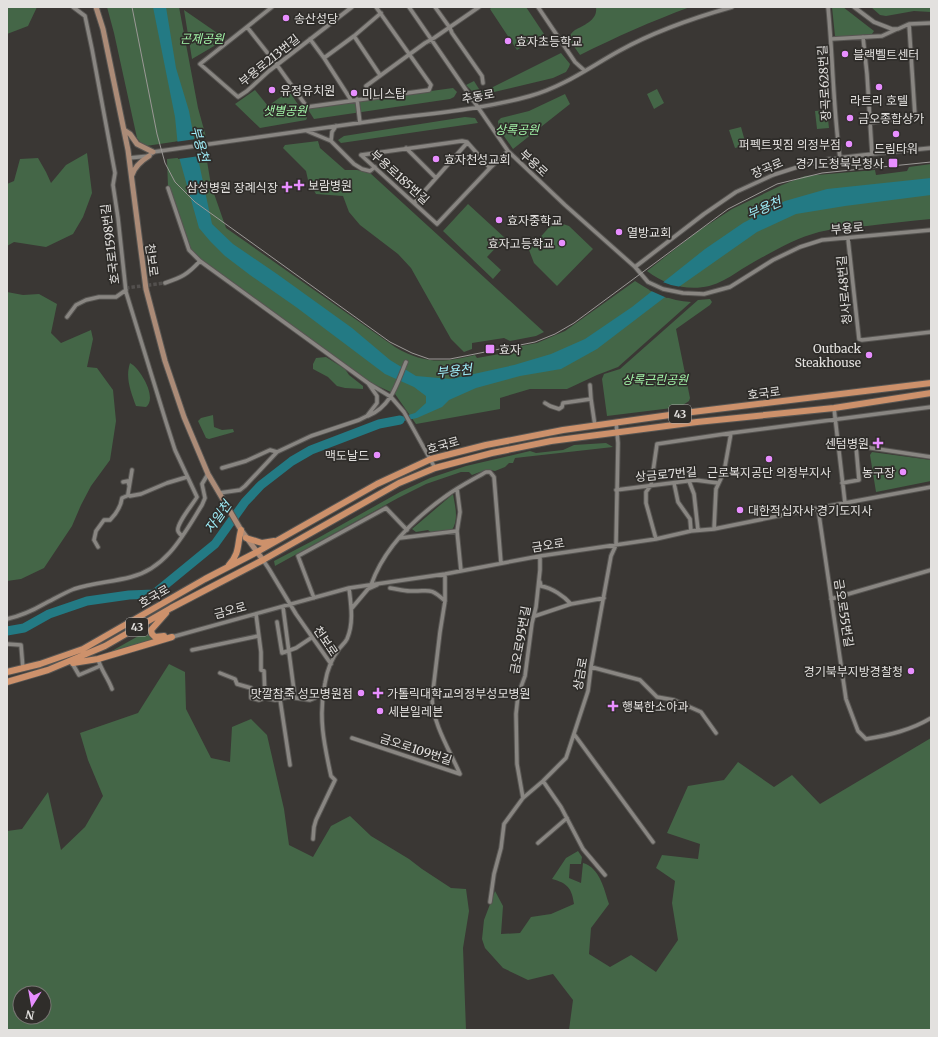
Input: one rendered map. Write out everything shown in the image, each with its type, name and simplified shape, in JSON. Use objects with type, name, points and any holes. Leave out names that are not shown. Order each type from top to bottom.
[{"type":"main road","name":"천보로","points":[[96,7],[103,29],[129,158],[146,289],[165,361],[184,417],[208,474],[240,530],[263,560]]},
{"type":"main road","points":[[124,130],[130,134],[137,144],[151,154],[138,164],[134,170],[132,178]]},
{"type":"main road","name":"호국로","points":[[7,672],[40,664],[83,649],[377,484],[431,459],[486,445],[563,430],[684,413],[931,383]]},
{"type":"main road","name":"호국로","points":[[7,682],[48,670],[105,646],[171,608],[263,560],[399,484],[435,468],[538,443],[697,422],[834,408],[931,393]]},
{"type":"main road","points":[[399,484],[404,478],[412,474],[413,472],[410,469]]},
{"type":"main road","points":[[222,571],[235,559],[238,552],[240,530]]},
{"type":"main road","points":[[246,538],[262,543],[282,538]]},
{"type":"main road","points":[[171,608],[151,629],[151,632],[156,637],[172,637]]},
{"type":"main road","points":[[48,670],[72,664],[99,662],[172,637]]},
{"type":"street","name":"호국로1598번길","points":[[73,7],[85,16],[101,91],[115,173],[113,185],[126,290],[175,450],[197,497],[178,528],[178,531],[182,536]]},
{"type":"street","points":[[272,7],[247,27],[277,64],[307,107],[430,90],[431,85],[376,7]]},
{"type":"street","name":"부용로213번길","points":[[247,27],[200,64],[238,97],[247,91],[277,64],[352,7]]},
{"type":"street","name":"부용로","points":[[409,7],[508,151],[566,206],[635,267],[648,282],[670,291],[690,294],[704,294],[730,287],[773,260],[800,247],[822,240],[848,239],[931,230]]},
{"type":"street","points":[[435,7],[482,76],[483,83]]},
{"type":"street","points":[[371,97],[366,86],[409,54],[450,28],[479,7]]},
{"type":"street","points":[[538,7],[575,62],[585,71]]},
{"type":"street","name":"추동로","points":[[151,154],[306,130],[477,107],[530,96],[550,90],[620,50],[648,37],[678,24],[732,7]]},
{"type":"street","name":"장곡로628번길","points":[[828,7],[833,91],[840,158]]},
{"type":"street","points":[[854,7],[874,22],[898,29]]},
{"type":"street","points":[[324,58],[354,36],[381,13]]},
{"type":"street","points":[[831,39],[882,36],[908,24],[931,23]]},
{"type":"street","points":[[870,123],[915,116],[908,24]]},
{"type":"street","points":[[354,36],[380,75]]},
{"type":"street","points":[[862,37],[867,74],[872,154]]},
{"type":"street","points":[[310,39],[351,100]]},
{"type":"street","points":[[357,99],[360,123]]},
{"type":"street","points":[[331,141],[332,132],[336,126]]},
{"type":"street","points":[[306,130],[331,141],[354,164],[362,169],[370,171],[375,168]]},
{"type":"street","name":"부용로185번길","points":[[467,142],[462,141],[361,155],[437,224],[508,151]]},
{"type":"street","points":[[414,203],[467,142],[490,168]]},
{"type":"street","points":[[406,148],[436,178]]},
{"type":"street","name":"장곡로","points":[[635,267],[704,214],[736,192],[784,171],[840,158],[931,148]]},
{"type":"street","points":[[129,158],[151,154]]},
{"type":"street","points":[[168,188],[189,250],[200,261],[368,383],[391,397],[411,422],[435,468]]},
{"type":"street","name":"청사로48번길","points":[[848,239],[859,339],[862,340],[931,332]]},
{"type":"street","points":[[165,283],[178,279],[187,274],[200,261]]},
{"type":"street","points":[[67,317],[76,305],[86,300],[99,297],[116,297],[126,290]]},
{"type":"street","points":[[218,492],[240,490],[277,452],[310,436],[373,414],[391,397],[406,362]]},
{"type":"street","points":[[359,420],[367,416],[377,403],[377,396],[368,383]]},
{"type":"street","points":[[590,385],[595,426]]},
{"type":"street","points":[[545,403],[559,409],[562,407],[563,403],[591,399]]},
{"type":"street","points":[[656,538],[646,503],[646,492],[651,485],[656,446],[661,442],[931,407]]},
{"type":"street","points":[[834,408],[845,503]]},
{"type":"street","name":"상금로","points":[[490,902],[494,874],[501,848],[504,824],[523,798],[566,758],[588,691],[611,556],[616,545],[616,422]]},
{"type":"street","points":[[714,529],[715,497],[718,483],[724,472],[731,433]]},
{"type":"street","points":[[838,443],[931,457]]},
{"type":"street","points":[[842,483],[860,480],[856,446]]},
{"type":"street","points":[[222,468],[246,461],[270,450],[277,452]]},
{"type":"street","points":[[129,495],[132,470]]},
{"type":"street","points":[[371,585],[374,575],[400,538],[423,514],[446,495],[486,472],[490,472],[493,475],[501,563]]},
{"type":"street","points":[[7,619],[32,610],[72,590],[91,584],[119,580],[143,573],[163,561],[182,536],[202,505],[205,498],[202,484],[208,474]]},
{"type":"street","points":[[98,547],[94,540],[96,531],[104,520],[110,520],[115,514],[122,503],[122,498],[129,495],[132,496],[141,494],[167,483],[187,477]]},
{"type":"street","name":"상금로7번길","points":[[616,490],[695,480],[718,483]]},
{"type":"street","points":[[123,482],[128,481],[130,486]]},
{"type":"street","points":[[689,481],[694,494],[698,530]]},
{"type":"street","points":[[674,483],[678,502],[690,519],[691,532]]},
{"type":"street","name":"금오로","points":[[172,637],[349,588],[494,566],[501,563],[540,556],[616,545],[698,530],[714,529],[818,508],[931,488]]},
{"type":"street","points":[[457,489],[460,512],[457,531],[461,571]]},
{"type":"street","points":[[314,598],[298,556],[386,508],[407,530]]},
{"type":"street","name":"금오로55번길","points":[[818,508],[846,699],[858,731],[866,739],[888,736],[913,728],[931,718]]},
{"type":"street","points":[[400,538],[457,531]]},
{"type":"street","name":"금오로95번길","points":[[523,798],[517,764],[516,714],[518,695],[525,676],[539,581],[540,556]]},
{"type":"street","name":"천보로","points":[[263,560],[311,638],[331,664],[324,689],[321,717],[324,745],[331,776],[335,780],[316,820],[313,840]]},
{"type":"street","points":[[831,599],[931,570]]},
{"type":"street","name":"금오로109번길","points":[[352,738],[460,774],[444,738],[433,708],[432,699],[445,601],[445,574]]},
{"type":"street","points":[[539,581],[541,586],[547,587],[566,598],[571,604]]},
{"type":"street","points":[[352,608],[368,589],[379,584]]},
{"type":"street","points":[[331,664],[338,650],[346,642],[347,638],[352,608],[349,588]]},
{"type":"street","points":[[390,588],[409,591],[429,590],[445,601]]},
{"type":"street","points":[[534,616],[571,604],[604,598]]},
{"type":"street","points":[[283,607],[295,698]]},
{"type":"street","points":[[256,614],[261,652],[261,670],[264,671],[266,675],[265,698]]},
{"type":"street","points":[[277,622],[282,652],[296,648],[311,638]]},
{"type":"street","points":[[192,650],[258,636]]},
{"type":"street","points":[[7,644],[21,645],[23,669]]},
{"type":"street","points":[[72,664],[78,675],[99,662],[110,682],[112,689]]},
{"type":"street","points":[[591,667],[640,680],[657,697],[674,700],[701,712],[716,733]]},
{"type":"street","points":[[220,673],[235,679],[237,684],[251,688],[251,698],[259,700],[265,698],[270,700],[288,697],[292,699],[310,700],[315,698],[324,689]]},
{"type":"street","points":[[280,699],[290,765]]},
{"type":"street","points":[[574,734],[652,842]]},
{"type":"street","points":[[543,781],[568,818],[583,849],[605,875]]},
{"type":"street","points":[[538,843],[568,818]]},
{"type":"green space","points":[[7,7],[37,7],[28,26],[7,34]]},
{"type":"green space","points":[[107,7],[179,7],[198,108],[206,137],[146,146],[137,138]]},
{"type":"green space","points":[[492,7],[526,7],[544,34],[517,50],[490,9]]},
{"type":"green space","points":[[596,7],[690,7],[634,30],[580,55],[568,38],[574,31],[593,19],[596,12]]},
{"type":"green space","points":[[832,7],[843,7],[874,31],[872,34],[837,38],[835,36]]},
{"type":"green space","points":[[871,7],[931,7],[931,12],[914,11],[886,16],[880,15]]},
{"type":"green space","name":"곤제공원","points":[[184,10],[226,39],[192,59]]},
{"type":"green space","points":[[561,53],[570,64],[566,72],[553,78],[477,96],[466,85],[474,81],[479,89],[485,91]]},
{"type":"green space","points":[[453,88],[457,92],[454,97],[450,99],[314,119],[307,108]]},
{"type":"green space","points":[[657,89],[664,103],[654,109],[647,94]]},
{"type":"green space","name":"샛별공원","points":[[255,90],[268,106],[289,91],[307,118],[306,120],[260,128],[235,104]]},
{"type":"green space","name":"상록공원","points":[[565,94],[570,104],[513,149],[499,129],[498,121],[501,118],[529,111]]},
{"type":"green space","points":[[827,110],[829,128],[817,129],[815,111]]},
{"type":"green space","points":[[465,117],[475,118],[478,123],[341,143],[338,140],[344,136]]},
{"type":"green space","points":[[741,127],[746,145],[735,148],[729,130]]},
{"type":"green space","points":[[318,141],[320,148],[345,170],[357,170],[370,173],[544,332],[536,336],[510,341],[504,338],[472,343],[472,349],[464,352],[451,339],[411,268],[398,254],[360,225],[349,212],[343,196],[316,194],[308,180],[306,171],[283,148],[285,145]]},
{"type":"green space","points":[[87,153],[92,193],[83,217],[73,234],[46,247],[14,242],[7,246],[7,184],[14,181],[20,159],[38,158],[51,183],[66,165]]},
{"type":"green space","points":[[206,155],[211,185],[226,228],[395,347],[415,357],[434,360],[453,360],[475,355],[477,358],[505,353],[505,349],[537,343],[565,331],[635,281],[662,296],[691,302],[618,367],[567,389],[530,389],[500,398],[500,409],[416,424],[395,394],[367,381],[203,262],[190,249],[183,232],[176,205],[168,187],[167,159]]},
{"type":"green space","points":[[931,164],[931,219],[843,228],[809,235],[791,242],[764,256],[724,280],[705,287],[694,288],[674,285],[665,282],[647,271],[697,232],[732,209],[782,185],[805,176],[875,170],[876,175],[907,171],[909,167]]},
{"type":"green space","points":[[468,204],[505,238],[487,257],[501,270],[493,279],[443,231]]},
{"type":"green space","points":[[560,223],[569,226],[593,249],[557,286],[534,263],[529,250],[552,224]]},
{"type":"green space","points":[[7,292],[23,295],[39,294],[57,304],[51,333],[61,343],[91,330],[93,339],[87,367],[97,368],[113,390],[116,421],[110,460],[91,486],[72,526],[44,568],[21,579],[7,581]]},
{"type":"green space","name":"상록근린공원","points":[[710,299],[712,302],[710,305],[676,329],[690,398],[689,401],[680,407],[607,416],[602,379],[604,374],[620,369],[698,300]]},
{"type":"green space","points":[[326,357],[345,369],[349,375],[363,386],[363,389],[337,386],[328,377],[313,369],[313,364],[316,358]]},
{"type":"green space","points":[[130,363],[143,377],[149,390],[149,403],[146,407],[136,406],[128,380]]},
{"type":"green space","points":[[213,415],[214,427],[222,430],[233,429],[234,432],[209,439],[206,438],[198,421],[201,418]]},
{"type":"green space","points":[[606,443],[613,447],[515,458],[513,463],[509,463],[505,467],[495,471],[486,471],[472,475],[469,472],[461,472],[426,484],[275,566],[274,561],[400,492],[430,478],[466,466],[530,451],[536,453],[563,450],[574,445]]},
{"type":"green space","points":[[872,452],[931,460],[931,481],[876,492],[870,455]]},
{"type":"green space","points":[[453,494],[456,517],[452,530],[432,533],[428,530],[416,532],[412,529]]},
{"type":"green space","points":[[149,630],[154,640],[110,652]]},
{"type":"green space","points":[[169,664],[185,672],[186,709],[211,758],[230,762],[232,727],[251,719],[267,735],[284,809],[289,845],[313,857],[331,826],[350,816],[371,836],[409,859],[451,888],[466,889],[469,911],[463,948],[466,1030],[7,1030],[7,831],[22,829],[48,792],[61,850],[85,827],[103,796],[88,760],[80,733],[138,713]]},
{"type":"green space","points":[[931,738],[931,1030],[569,1030],[573,1000],[553,974],[528,980],[503,968],[485,948],[482,939],[484,920],[495,891],[503,906],[501,934],[520,933],[531,917],[551,914],[574,904],[572,894],[568,887],[561,882],[552,879],[566,858],[578,851],[582,857],[581,864],[570,864],[569,878],[581,883],[583,863],[594,869],[603,886],[609,904],[591,928],[589,954],[610,967],[631,955],[656,972],[678,940],[672,903],[675,881],[656,868],[662,855],[698,859],[700,844],[667,833],[688,786],[724,780],[738,762],[774,787],[792,775],[820,804]]},
{"type":"water","points":[[153,7],[166,7],[176,68],[189,111],[212,224],[233,244],[352,328],[390,360],[416,376],[451,379],[514,365],[551,354],[585,339],[632,307],[705,249],[743,223],[785,201],[827,189],[931,178],[931,195],[796,214],[757,232],[673,291],[597,349],[561,369],[520,376],[476,388],[449,400],[442,407],[417,418],[389,424],[388,421],[415,413],[426,403],[426,396],[414,387],[385,374],[296,307],[250,275],[225,256],[199,228],[179,157],[175,117]]},
{"type":"pier","points":[[196,139],[200,156],[178,159],[175,142]]},
{"type":"pier","points":[[660,281],[681,287],[667,298],[649,290]]},
{"type":"waterway","name":"자일천","points":[[7,631],[24,628],[49,614],[87,601],[129,595],[154,594],[215,544],[245,502],[261,485],[292,461],[311,450],[379,424],[400,420]]},
{"type":"tunnel","points":[[126,288],[165,283]]},
{"type":"tram line","points":[[132,7],[157,134],[165,163],[175,182],[195,202],[390,342],[412,353],[429,359],[450,359],[535,342],[555,334],[574,323],[728,209],[777,184],[822,173],[931,162]]},
{"type":"place","name":"송산성당","points":[[286,18]]},
{"type":"place","name":"효자초등학교","points":[[508,41]]},
{"type":"place","name":"블랙벨트센터","points":[[845,54]]},
{"type":"place","name":"라트리 호텔","points":[[879,87]]},
{"type":"place","name":"유정유치원","points":[[272,90]]},
{"type":"place","name":"미니스탑","points":[[354,93]]},
{"type":"place","name":"금오종합상가","points":[[850,118]]},
{"type":"place","name":"드림타워","points":[[896,134]]},
{"type":"place","name":"퍼펙트핏짐 의정부점","points":[[849,144]]},
{"type":"place","name":"효자천성교회","points":[[436,159]]},
{"type":"place","name":"경기도청북부청사","points":[[893,163]]},
{"type":"place","name":"보람병원","points":[[299,185]]},
{"type":"place","name":"삼성병원 장례식장","points":[[287,187]]},
{"type":"place","name":"효자중학교","points":[[499,220]]},
{"type":"place","name":"열방교회","points":[[619,232]]},
{"type":"place","name":"효자고등학교","points":[[562,243]]},
{"type":"place","name":"효자","points":[[490,349]]},
{"type":"place","name":"Outback Steakhouse","points":[[869,355]]},
{"type":"place","name":"센텀병원","points":[[878,443]]},
{"type":"place","name":"맥도날드","points":[[377,455]]},
{"type":"place","name":"근로복지공단 의정부지사","points":[[769,459]]},
{"type":"place","name":"농구장","points":[[903,472]]},
{"type":"place","name":"대한적십자사 경기도지사","points":[[740,510]]},
{"type":"place","name":"경기북부지방경찰청","points":[[911,671]]},
{"type":"place","name":"맛깔참죽 성모병원점","points":[[361,693]]},
{"type":"place","name":"가톨릭대학교의정부성모병원","points":[[378,693]]},
{"type":"place","name":"행복한소아과","points":[[613,706]]},
{"type":"place","name":"세븐일레븐","points":[[380,711]]},
{"type":"water label","name":"부용천","points":[[200,144]]},
{"type":"water label","name":"부용천","points":[[764,208]]},
{"type":"water label","name":"부용천","points":[[454,371]]}]
